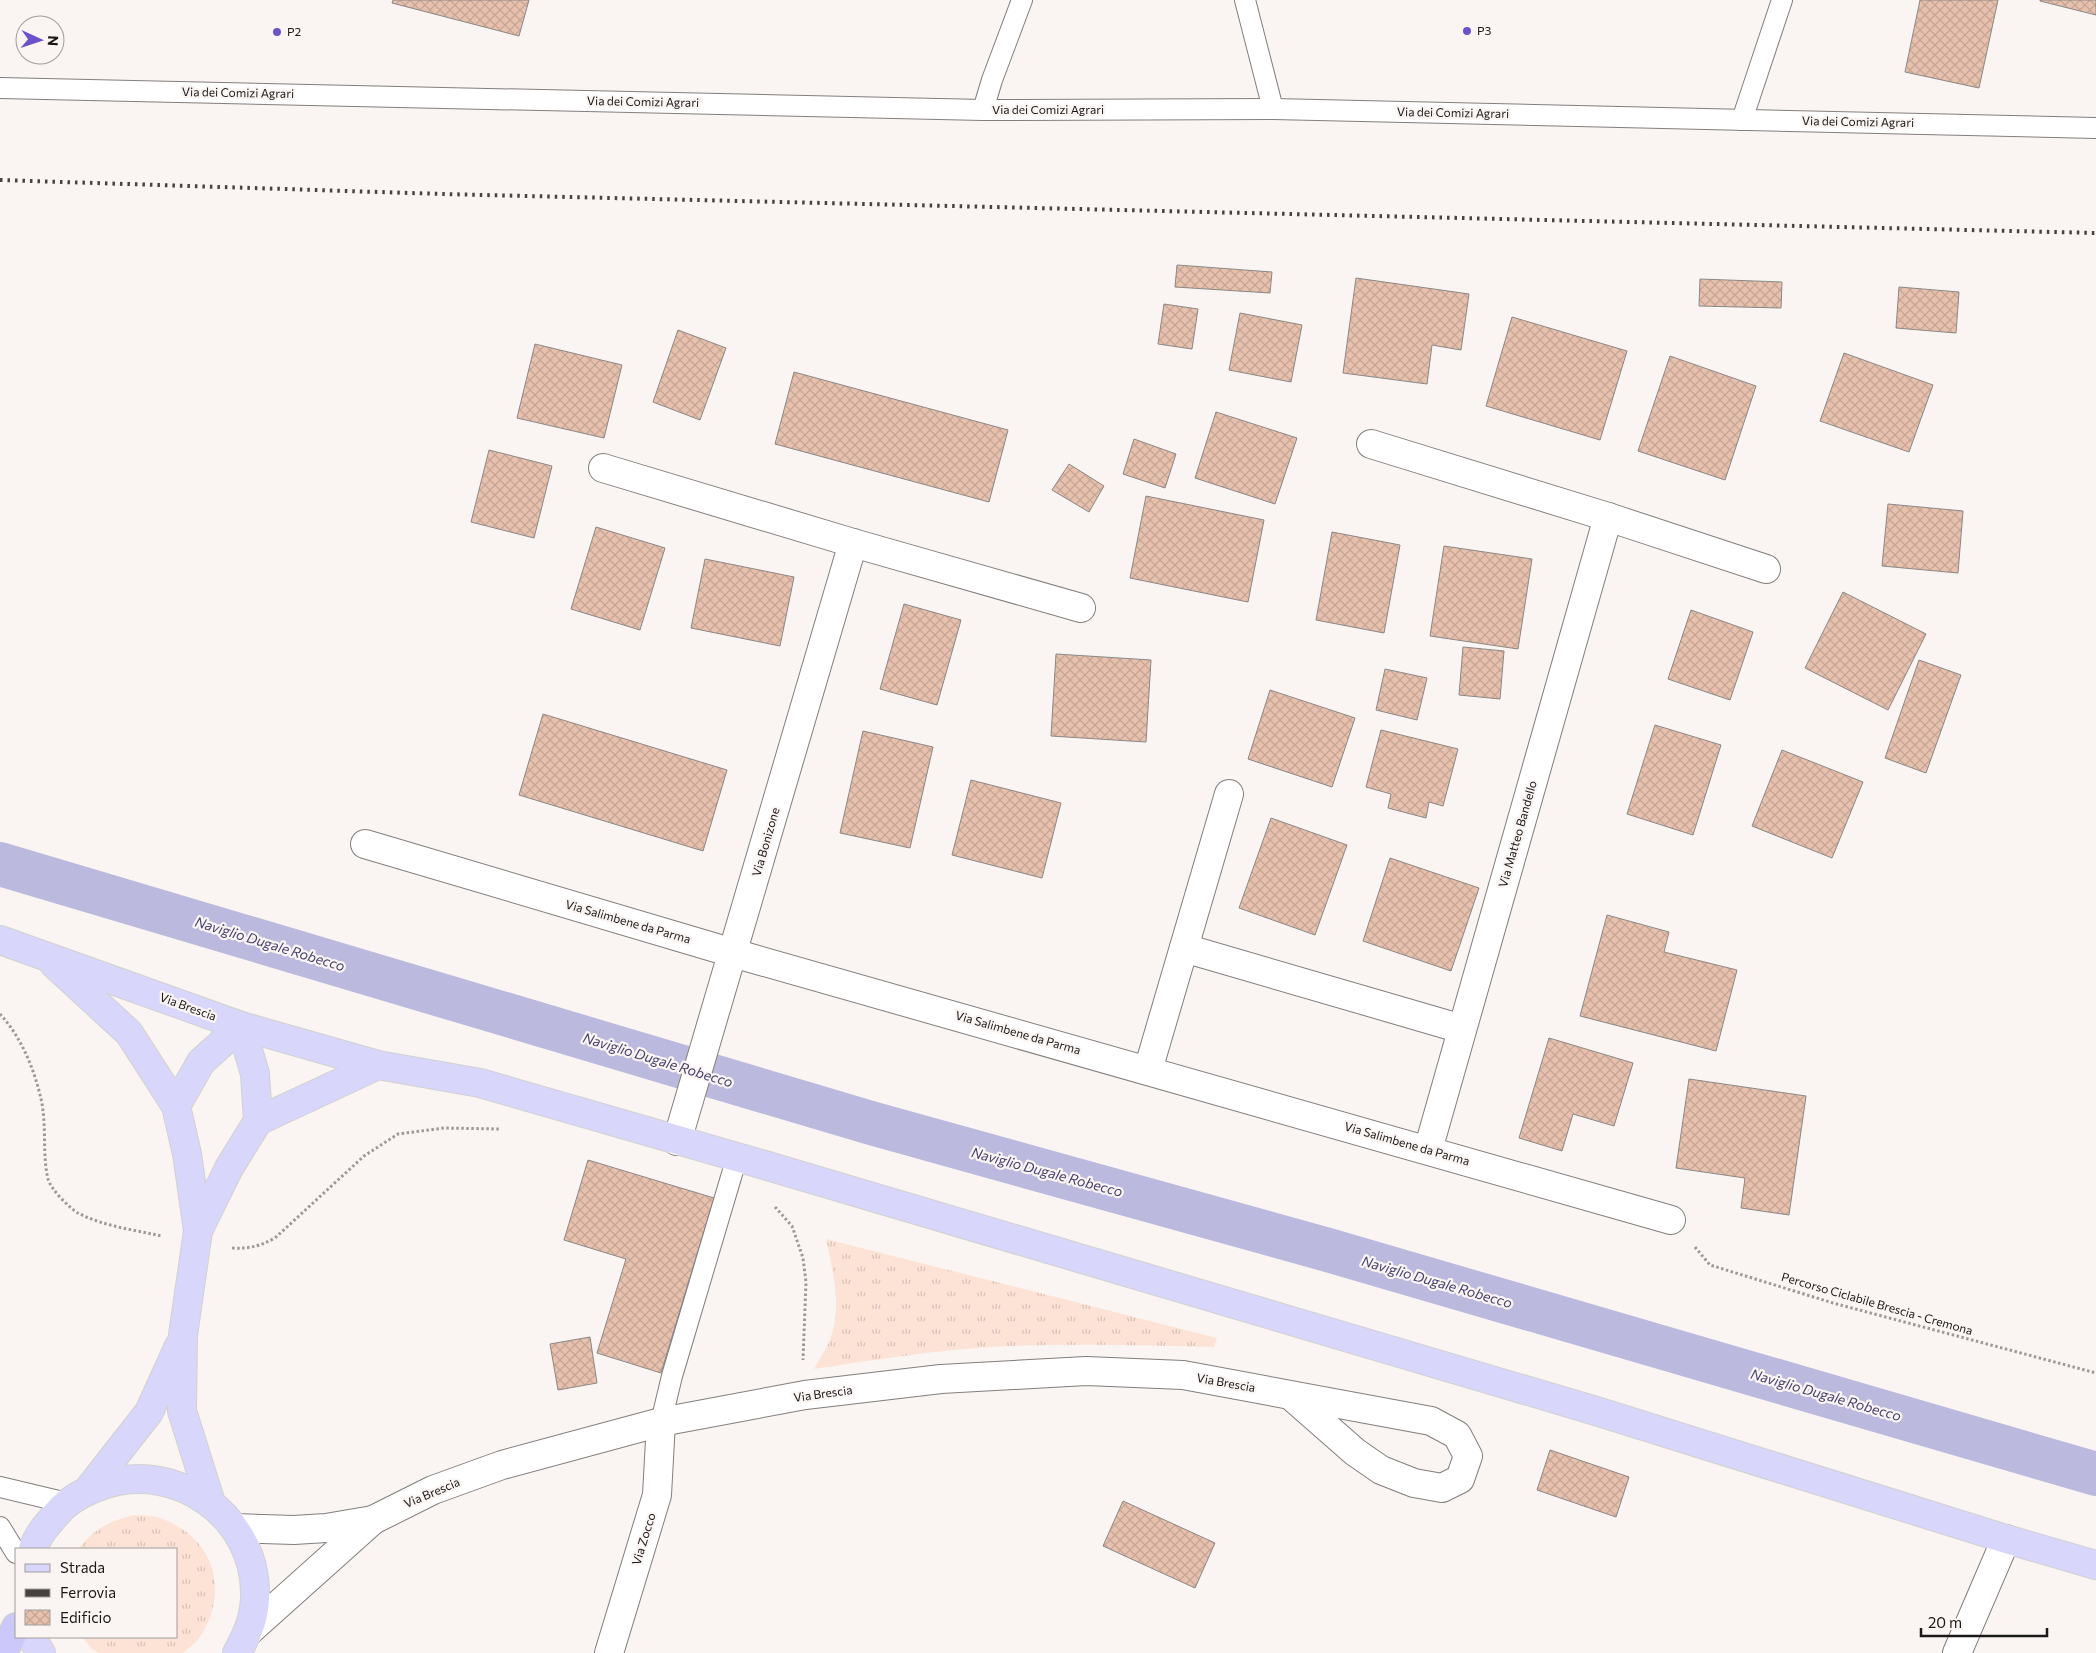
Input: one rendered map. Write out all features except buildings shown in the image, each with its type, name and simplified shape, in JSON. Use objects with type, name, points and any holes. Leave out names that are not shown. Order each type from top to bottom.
[{"type":"highway","points":[[3,1653],[15,1629]]},
{"type":"main road","name":"Via Brescia","points":[[0,940],[44,954],[241,1026],[378,1065],[480,1084],[736,1157],[1596,1411],[2006,1539],[2096,1565]]},
{"type":"main road","points":[[44,954],[129,1033],[176,1106],[187,1154],[198,1231],[184,1335],[182,1411],[211,1503]]},
{"type":"main road","points":[[176,1106],[201,1062],[241,1026],[255,1074],[258,1121]]},
{"type":"main road","points":[[198,1231],[229,1168],[258,1121],[378,1065]]},
{"type":"main road","points":[[34,1548],[48,1522],[78,1496],[149,1412],[184,1335]]},
{"type":"main road","points":[[78,1496],[119,1480],[152,1478],[183,1486],[211,1503],[235,1528],[250,1560],[255,1596],[243,1642]]},
{"type":"main road","points":[[33,1638],[41,1653]]},
{"type":"street","points":[[1371,444],[1608,517],[1766,569]]},
{"type":"street","points":[[603,468],[1081,608]]},
{"type":"street","name":"Via Matteo Bandello","points":[[1428,1150],[1608,517]]},
{"type":"street","name":"Via Bonizone","points":[[677,1141],[854,543]]},
{"type":"street","points":[[1148,1070],[1229,794]]},
{"type":"street","name":"Via Salimbene da Parma","points":[[365,844],[733,953],[1671,1220]]},
{"type":"street","points":[[1184,948],[1462,1029]]},
{"type":"street","name":"Via Brescia","points":[[243,1642],[373,1520],[433,1490],[502,1465],[661,1422],[805,1396],[941,1379],[1086,1370],[1183,1375],[1431,1421],[1457,1435],[1468,1456],[1460,1479],[1442,1488],[1414,1483],[1381,1470],[1355,1452],[1290,1395]]},
{"type":"street","name":"Via Zocco","points":[[609,1653],[657,1495],[661,1422]]},
{"type":"street","name":"Via Brescia","points":[[235,1528],[294,1530],[326,1528],[373,1520]]},
{"type":"street","points":[[1957,1653],[2006,1539]]},
{"type":"lane","points":[[983,110],[992,80],[1022,0]]},
{"type":"lane","points":[[1245,0],[1273,109]]},
{"type":"lane","points":[[1742,120],[1782,0]]},
{"type":"lane","name":"Via dei Comizi Agrari","points":[[0,88],[983,110],[1273,109],[2096,128]]},
{"type":"lane","points":[[661,1422],[672,1376],[736,1157]]},
{"type":"lane","points":[[0,1487],[78,1496]]},
{"type":"lane","points":[[0,1527],[15,1551]]},
{"type":"path","points":[[0,1014],[9,1024],[25,1051],[32,1069],[42,1100],[48,1180],[60,1197],[76,1212],[100,1222],[169,1238]]},
{"type":"path","points":[[229,1248],[248,1249],[276,1238],[364,1156],[398,1134],[444,1128],[502,1129]]},
{"type":"path","points":[[728,1186],[771,1203],[792,1226],[803,1258],[806,1282],[803,1367],[805,1396]]},
{"type":"path","name":"Percorso Ciclabile Brescia - Cremona","points":[[1671,1220],[1710,1265],[1833,1303],[2096,1373]]},
{"type":"green space","points":[[826,1239],[1217,1338],[1214,1347],[1075,1345],[991,1347],[924,1353],[814,1369],[829,1342],[835,1317],[835,1290]]},
{"type":"green space","points":[[133,1515],[157,1517],[178,1526],[204,1550],[211,1565],[215,1581],[215,1599],[210,1616],[200,1637],[183,1653],[99,1653],[92,1649],[83,1638],[178,1638],[178,1548],[80,1548],[96,1531],[117,1520]]},
{"type":"waterway","name":"Naviglio Dugale Robecco","points":[[0,864],[871,1123],[1328,1250],[2096,1474]]},
{"type":"railway","points":[[0,180],[442,194],[2096,233]]},
{"type":"place","name":"P3","points":[[1467,31]]},
{"type":"place","name":"P2","points":[[277,32]]}]
